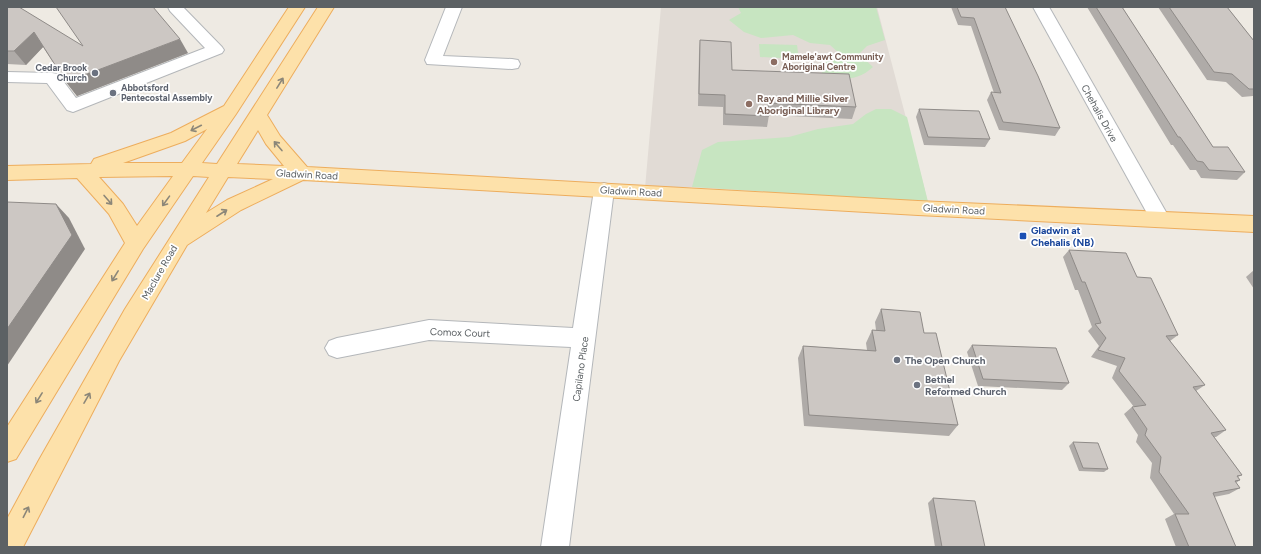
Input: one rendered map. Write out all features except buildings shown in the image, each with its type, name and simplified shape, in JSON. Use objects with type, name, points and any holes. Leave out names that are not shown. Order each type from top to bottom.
[{"type":"main road","points":[[7,450],[136,243],[230,110],[297,7]]},
{"type":"main road","name":"Maclure Road","points":[[8,547],[63,438],[177,242],[259,116],[326,7]]},
{"type":"main road","points":[[136,243],[116,209],[82,171],[178,137],[230,110]]},
{"type":"main road","points":[[177,242],[234,205],[301,173],[273,140],[259,116]]},
{"type":"main road","name":"Gladwin Road","points":[[7,173],[223,170],[301,173],[926,208],[1160,218],[1254,224]]},
{"type":"street","points":[[454,7],[433,60],[512,64]]},
{"type":"street","name":"Chehalis Drive","points":[[1041,7],[1160,218]]},
{"type":"street","points":[[7,77],[52,78],[73,106],[216,50],[175,8]]},
{"type":"street","name":"Capilano Place","points":[[555,547],[604,190]]},
{"type":"street","name":"Comox Court","points":[[337,348],[429,330],[584,338]]},
{"type":"shaded area","name":"Mamele'awt Community Aboriginal Centre","points":[[661,7],[877,7],[928,202],[692,187],[645,188]]},
{"type":"green space","points":[[738,7],[876,7],[885,40],[867,46],[859,54],[873,67],[862,75],[844,79],[823,77],[820,63],[834,59],[840,54],[830,45],[810,43],[793,35],[761,38],[744,32],[729,20],[741,13]]},
{"type":"green space","points":[[759,44],[797,45],[799,59],[760,57]]},
{"type":"green space","points":[[876,109],[891,109],[907,117],[928,202],[692,187],[702,150],[718,142],[789,137],[818,129],[853,124],[866,114]]},
{"type":"place","name":"Mamele'awt Community Aboriginal Centre","points":[[774,62]]},
{"type":"place","name":"Cedar Brook Church","points":[[95,73]]},
{"type":"place","name":"Abbotsford Pentecostal Assembly","points":[[113,93]]},
{"type":"place","name":"Ray and Millie Silver Aboriginal Library","points":[[749,104]]},
{"type":"place","name":"Gladwin at Chehalis (NB)","points":[[1023,236]]},
{"type":"place","name":"The Open Church","points":[[897,360]]},
{"type":"place","name":"Bethel Reformed Church","points":[[917,385]]}]
